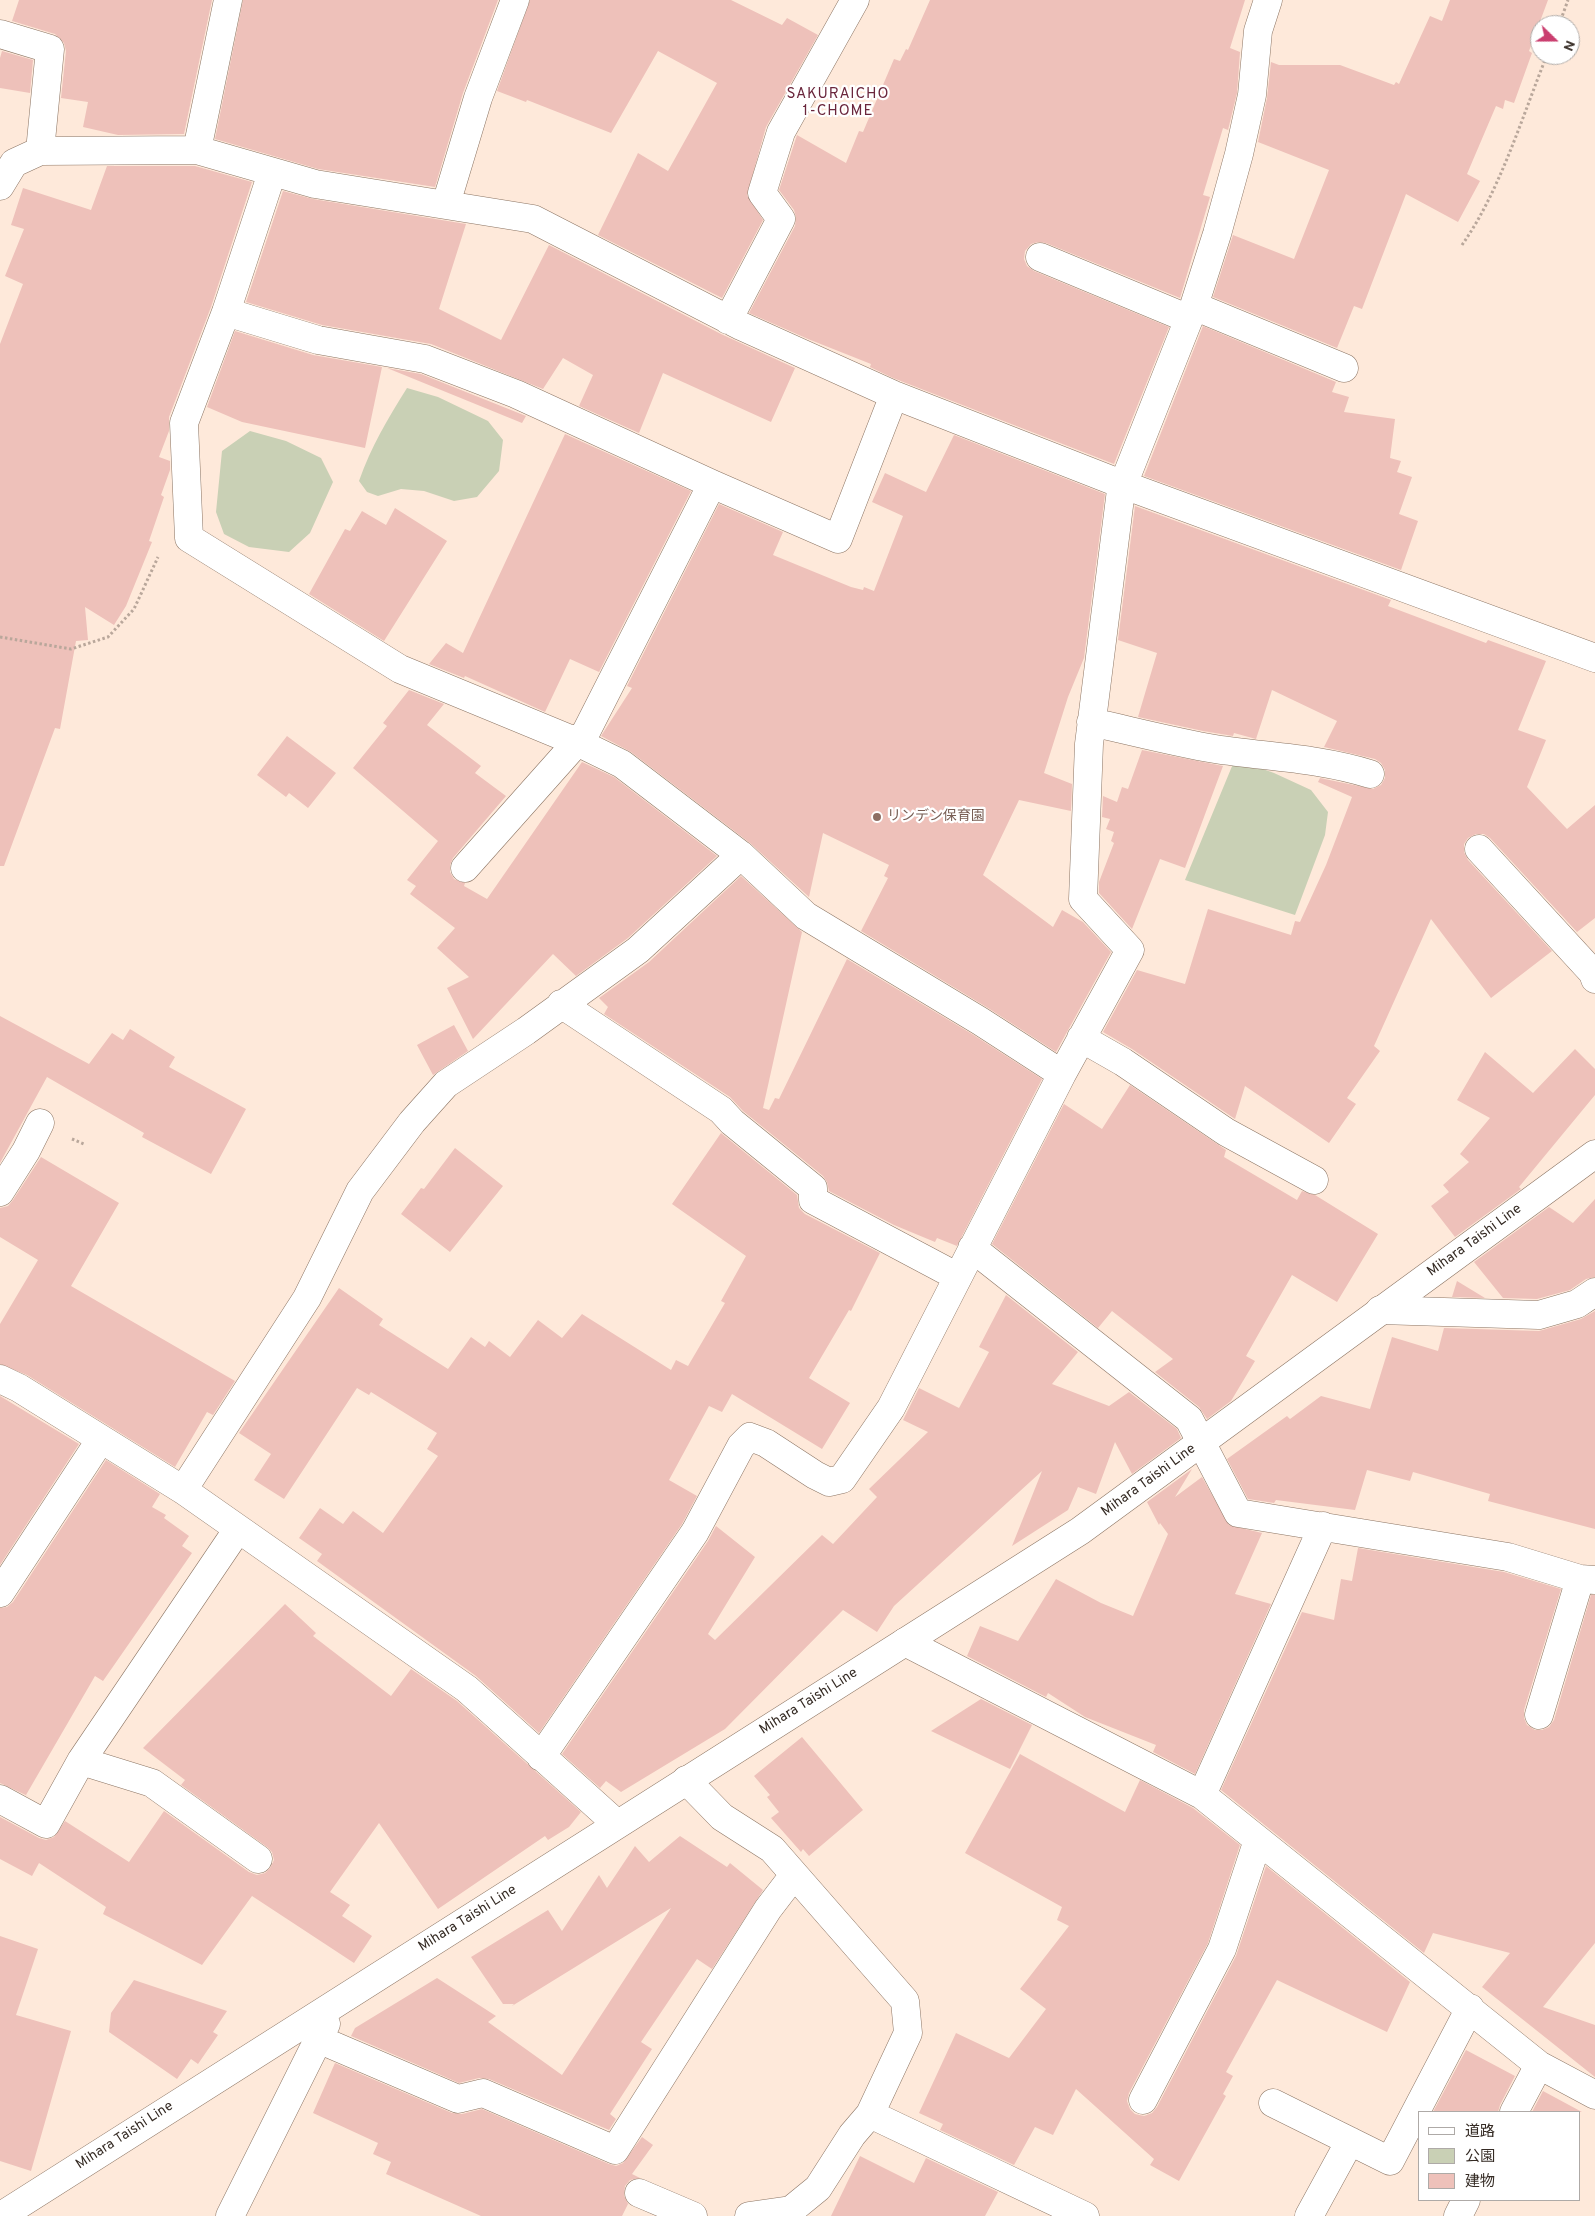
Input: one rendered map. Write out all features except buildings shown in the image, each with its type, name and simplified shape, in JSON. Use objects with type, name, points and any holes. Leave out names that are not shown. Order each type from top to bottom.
[{"type":"street","points":[[197,150],[228,0]]},
{"type":"street","points":[[446,204],[478,98],[515,0]]},
{"type":"street","points":[[728,320],[781,219],[762,193],[781,132],[854,0]]},
{"type":"street","points":[[541,1757],[695,1532],[741,1446],[750,1437],[766,1443],[829,1482],[842,1479],[891,1408],[1062,1074],[1130,950],[1083,899],[1089,744],[1121,490],[1192,312],[1217,234],[1239,154],[1252,94],[1258,31],[1268,0]]},
{"type":"street","points":[[0,34],[50,49],[40,151]]},
{"type":"street","points":[[0,186],[14,163],[40,151],[197,150],[315,184],[533,219],[728,320],[894,395],[1124,484],[1595,658]]},
{"type":"street","points":[[272,173],[226,312],[184,423],[189,538],[400,669],[577,742],[622,764],[741,855],[806,916],[980,1021],[1062,1074]]},
{"type":"street","points":[[1040,257],[1344,368]]},
{"type":"street","points":[[226,312],[318,340],[425,359],[516,394],[712,484],[838,539],[894,395]]},
{"type":"street","points":[[465,868],[586,732],[712,484]]},
{"type":"street","points":[[1092,722],[1215,749],[1285,758],[1300,758],[1344,766],[1370,774]]},
{"type":"street","points":[[1479,849],[1593,973],[1595,979]]},
{"type":"street","points":[[183,1490],[308,1298],[360,1191],[412,1122],[446,1084],[526,1031],[638,950],[741,855]]},
{"type":"street","points":[[561,1004],[721,1110],[732,1122],[813,1188],[812,1200],[958,1277]]},
{"type":"street","points":[[1081,1038],[1123,1062],[1226,1132],[1314,1180]]},
{"type":"street","points":[[0,1192],[26,1151],[40,1124]]},
{"type":"street","name":"Mihara Taishi Line","points":[[0,2216],[1080,1530],[1595,1154]]},
{"type":"street","points":[[972,1248],[1189,1419],[1238,1513],[1508,1557],[1587,1580],[1539,1716]]},
{"type":"street","points":[[1380,1310],[1539,1315],[1577,1304],[1595,1292]]},
{"type":"street","points":[[0,1379],[19,1388],[183,1490],[467,1689],[617,1824]]},
{"type":"street","points":[[0,1592],[101,1439]]},
{"type":"street","points":[[1202,1795],[1323,1526]]},
{"type":"street","points":[[0,1799],[46,1824],[81,1761],[238,1529]]},
{"type":"street","points":[[905,1642],[1202,1795],[1540,2064],[1595,2094]]},
{"type":"street","points":[[81,1761],[152,1783],[258,1859]]},
{"type":"street","points":[[686,1780],[722,1817],[772,1849],[904,2001],[908,2033],[870,2114],[852,2136],[818,2188],[791,2210],[749,2216]]},
{"type":"street","points":[[1143,2100],[1222,1949],[1258,1840]]},
{"type":"street","points":[[318,2039],[458,2099],[483,2092],[615,2150],[768,1909],[794,1875]]},
{"type":"street","points":[[230,2216],[336,2002]]},
{"type":"street","points":[[1273,2104],[1390,2161],[1470,2008]]},
{"type":"street","points":[[1515,2111],[1540,2064]]},
{"type":"street","points":[[870,2114],[1085,2216]]},
{"type":"street","points":[[1309,2216],[1350,2140]]},
{"type":"street","points":[[640,2193],[693,2216]]},
{"type":"path","points":[[1562,15],[1568,0]]},
{"type":"path","points":[[1462,245],[1474,228],[1491,196],[1543,65]]},
{"type":"path","points":[[0,637],[71,649],[108,637],[134,609],[161,550],[189,538]]},
{"type":"green space","points":[[407,388],[438,397],[488,421],[503,440],[499,471],[477,497],[454,501],[424,491],[401,489],[378,496],[367,492],[359,481],[380,433]]},
{"type":"green space","points":[[250,431],[286,441],[321,458],[333,482],[310,533],[289,552],[249,547],[224,534],[216,512],[222,451]]},
{"type":"green space","points":[[1235,759],[1274,773],[1311,790],[1328,812],[1325,835],[1295,915],[1185,880]]},
{"type":"place","name":"リンデン保育園","points":[[877,817]]},
{"type":"district","name":"SAKURAICHO 1-CHOME","points":[[838,104]]}]
